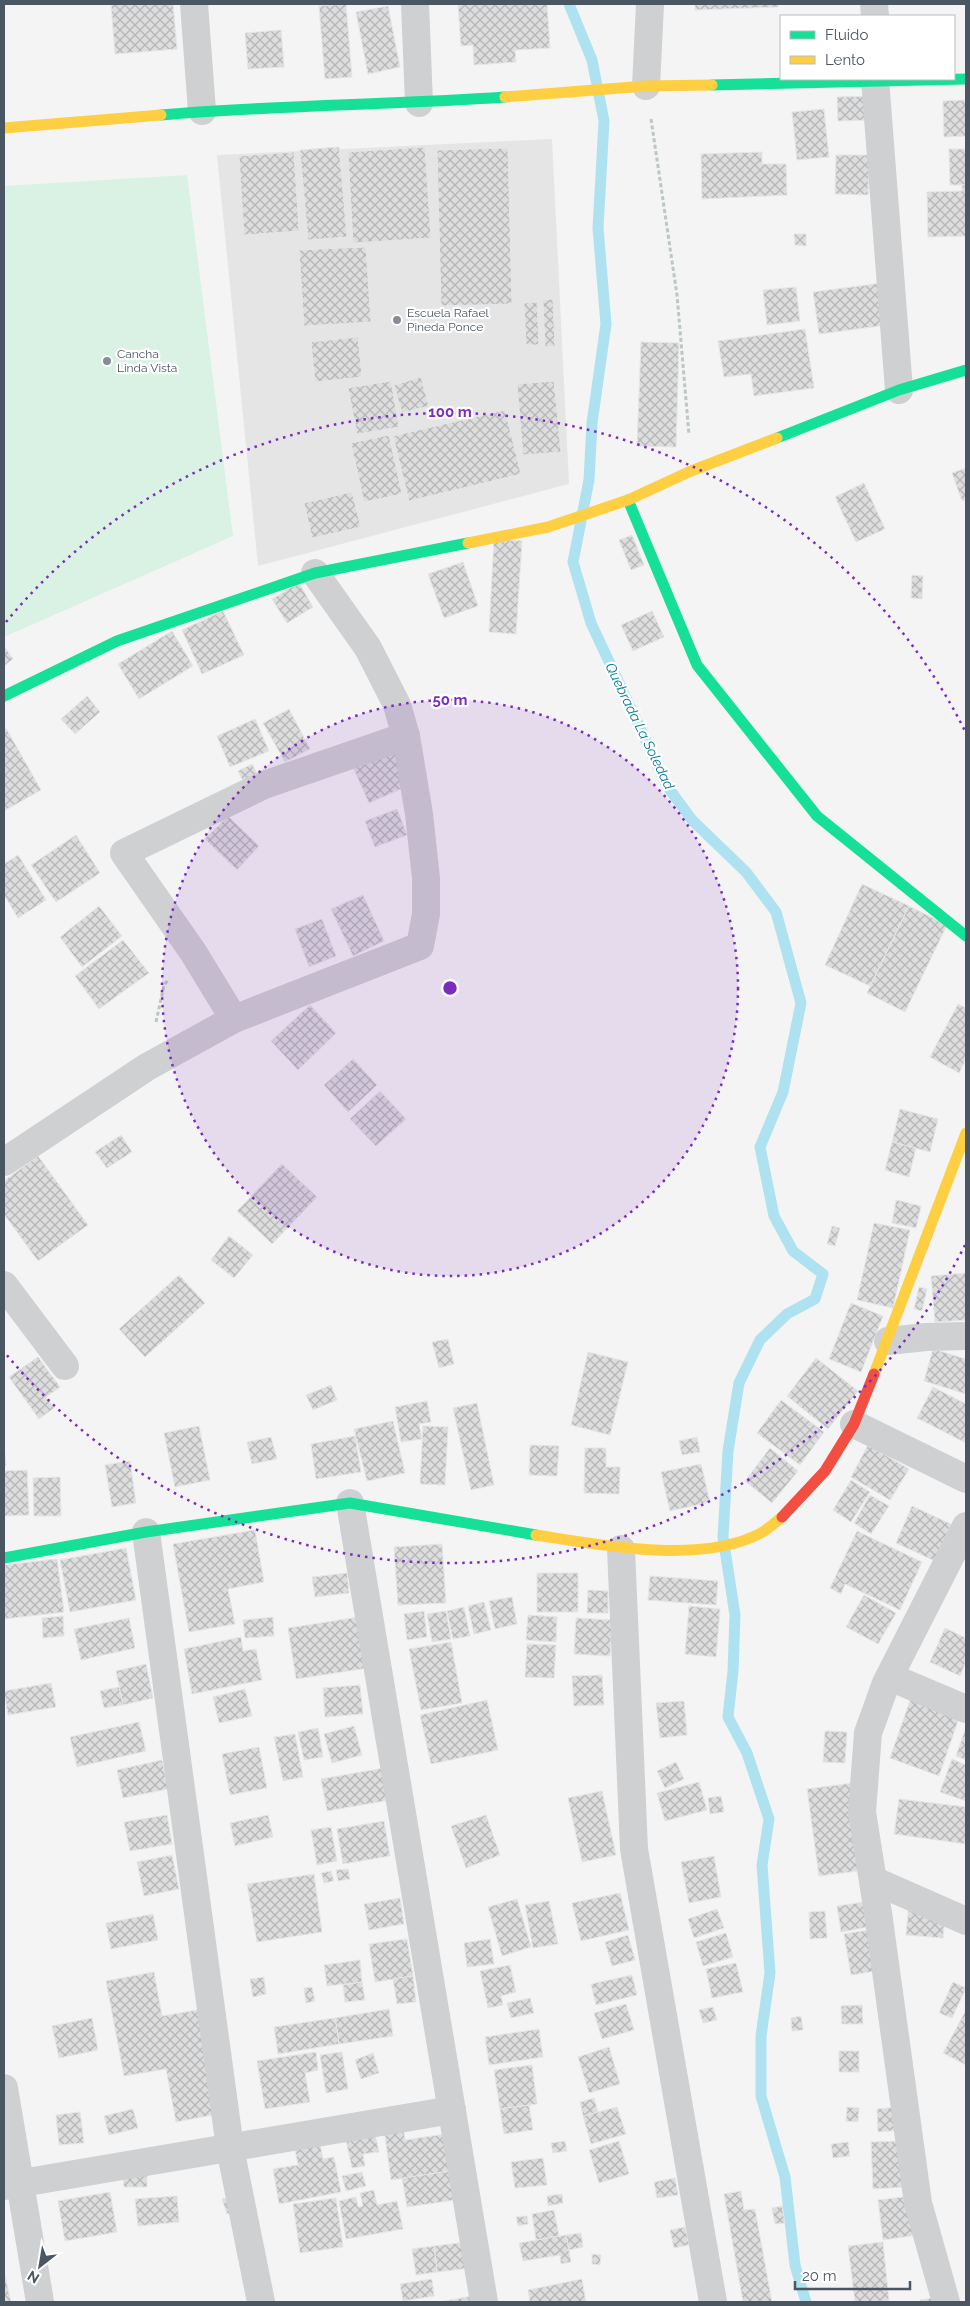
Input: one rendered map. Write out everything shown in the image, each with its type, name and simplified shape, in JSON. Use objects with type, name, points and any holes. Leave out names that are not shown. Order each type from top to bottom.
[{"type":"street","points":[[194,4],[202,111]]},
{"type":"street","points":[[415,4],[419,104]]},
{"type":"street","points":[[635,87],[650,4]]},
{"type":"street","points":[[4,128],[202,111],[419,104],[635,87],[875,80],[899,390]]},
{"type":"street","points":[[4,696],[117,641],[314,573],[548,527],[628,500],[691,471],[899,390],[966,370]]},
{"type":"street","points":[[628,500],[697,665],[817,816],[966,936]]},
{"type":"street","points":[[4,1162],[148,1067],[234,1020],[420,946],[426,914],[426,878],[419,814],[406,736],[397,705],[368,648],[314,573]]},
{"type":"street","points":[[234,1020],[193,952],[124,853],[264,785],[406,736]]},
{"type":"street","points":[[4,1558],[146,1532],[350,1503],[621,1549],[703,1549],[737,1542],[761,1532],[787,1514],[825,1471],[854,1424],[888,1341],[966,1133]]},
{"type":"street","points":[[4,1285],[65,1366]]},
{"type":"street","points":[[888,1341],[926,1337],[966,1336]]},
{"type":"street","points":[[854,1424],[966,1479]]},
{"type":"street","points":[[350,1503],[484,2302]]},
{"type":"street","points":[[946,2302],[918,2204],[862,1812],[868,1733],[890,1677],[966,1526]]},
{"type":"street","points":[[146,1532],[230,2148],[261,2302]]},
{"type":"street","points":[[621,1549],[634,1849],[713,2302]]},
{"type":"street","points":[[890,1677],[966,1709]]},
{"type":"street","points":[[873,1880],[966,1921]]},
{"type":"street","points":[[4,2088],[11,2185],[40,2302]]},
{"type":"street","points":[[11,2185],[452,2110]]},
{"type":"path","points":[[635,87],[677,295],[691,471]]},
{"type":"path","points":[[148,1067],[164,986],[193,952]]},
{"type":"shaded area","name":"Escuela Rafael Pineda Ponce","points":[[552,139],[569,484],[258,566],[217,155]]},
{"type":"green space","name":"Cancha Linda Vista","points":[[187,175],[233,536],[4,637],[4,186]]},
{"type":"building","points":[[111,4],[173,4],[177,49],[115,54]]},
{"type":"building","points":[[346,4],[352,77],[325,79],[319,6]]},
{"type":"building","points":[[458,4],[547,4],[550,48],[515,50],[516,62],[474,65],[473,45],[461,46]]},
{"type":"building","points":[[695,4],[778,4],[778,7],[695,10]]},
{"type":"building","points":[[388,6],[400,67],[368,74],[356,12]]},
{"type":"building","points":[[281,30],[284,67],[248,69],[245,33]]},
{"type":"building","points":[[872,96],[873,120],[838,121],[837,97]]},
{"type":"building","points":[[966,100],[966,136],[944,137],[943,101]]},
{"type":"building","points":[[824,109],[829,157],[797,160],[792,112]]},
{"type":"building","points":[[339,147],[347,237],[308,240],[300,150]]},
{"type":"building","points":[[425,147],[431,238],[353,243],[348,152]]},
{"type":"building","points":[[508,148],[512,304],[441,306],[437,150]]},
{"type":"building","points":[[949,149],[966,149],[966,185],[950,185]]},
{"type":"building","points":[[294,152],[299,231],[244,235],[239,156]]},
{"type":"building","points":[[762,152],[762,164],[786,164],[787,195],[702,199],[701,154]]},
{"type":"building","points":[[836,155],[869,155],[868,195],[835,194]]},
{"type":"building","points":[[962,185],[966,185],[966,236],[928,237],[927,192],[962,191]]},
{"type":"building","points":[[794,234],[806,234],[806,246],[795,245]]},
{"type":"building","points":[[366,247],[371,322],[304,326],[299,250]]},
{"type":"building","points":[[882,283],[888,325],[819,334],[813,292]]},
{"type":"building","points":[[796,287],[800,321],[767,325],[763,290]]},
{"type":"building","points":[[553,299],[555,346],[545,347],[543,300]]},
{"type":"building","points":[[537,302],[539,345],[526,345],[524,303]]},
{"type":"building","points":[[805,329],[814,388],[754,396],[751,374],[724,377],[718,341]]},
{"type":"building","points":[[358,337],[362,377],[315,382],[311,342]]},
{"type":"building","points":[[641,342],[679,343],[676,447],[637,446]]},
{"type":"building","points":[[421,377],[429,406],[402,413],[394,385]]},
{"type":"building","points":[[391,381],[399,427],[357,434],[348,388]]},
{"type":"building","points":[[554,381],[561,452],[523,455],[517,384]]},
{"type":"building","points":[[505,410],[521,474],[409,501],[393,436]]},
{"type":"building","points":[[389,435],[402,494],[364,502],[351,443]]},
{"type":"building","points":[[966,468],[966,500],[962,501],[952,473]]},
{"type":"building","points":[[864,483],[885,529],[856,542],[835,497]]},
{"type":"building","points":[[352,492],[361,527],[312,538],[304,503]]},
{"type":"building","points":[[632,535],[644,565],[631,570],[619,540]]},
{"type":"building","points":[[494,539],[522,541],[516,634],[489,632]]},
{"type":"building","points":[[463,562],[478,606],[444,618],[428,574]]},
{"type":"building","points":[[912,575],[923,576],[922,599],[911,598]]},
{"type":"building","points":[[299,583],[313,607],[287,623],[272,599]]},
{"type":"building","points":[[223,611],[244,655],[202,674],[182,630]]},
{"type":"building","points":[[652,611],[664,637],[633,651],[621,625]]},
{"type":"building","points":[[172,631],[193,666],[139,699],[118,664]]},
{"type":"building","points":[[4,646],[13,659],[4,666]]},
{"type":"building","points":[[87,696],[100,712],[75,734],[61,719]]},
{"type":"building","points":[[289,709],[310,749],[285,762],[263,723]]},
{"type":"building","points":[[255,719],[269,751],[230,767],[217,736]]},
{"type":"building","points":[[6,728],[41,790],[4,811],[4,729]]},
{"type":"building","points":[[394,747],[410,785],[369,803],[352,765]]},
{"type":"building","points":[[252,764],[259,777],[245,785],[238,771]]},
{"type":"building","points":[[397,809],[407,835],[375,847],[365,821]]},
{"type":"building","points":[[228,816],[259,846],[237,870],[205,839]]},
{"type":"building","points":[[76,835],[100,873],[56,902],[31,865]]},
{"type":"building","points":[[18,855],[46,900],[18,918],[4,895],[4,864]]},
{"type":"building","points":[[862,884],[909,906],[870,986],[825,965]]},
{"type":"building","points":[[363,895],[384,941],[353,956],[331,909]]},
{"type":"building","points":[[99,906],[122,936],[82,967],[60,937]]},
{"type":"building","points":[[909,906],[947,925],[905,1012],[867,993]]},
{"type":"building","points":[[322,919],[336,956],[309,967],[295,929]]},
{"type":"building","points":[[123,940],[149,973],[99,1009],[75,976]]},
{"type":"building","points":[[958,1004],[966,1008],[966,1059],[959,1073],[930,1057]]},
{"type":"building","points":[[310,1005],[336,1033],[298,1070],[271,1041]]},
{"type":"building","points":[[353,1059],[377,1085],[348,1112],[324,1085]]},
{"type":"building","points":[[380,1091],[406,1119],[376,1146],[350,1119]]},
{"type":"building","points":[[900,1109],[938,1119],[930,1152],[892,1142]]},
{"type":"building","points":[[121,1135],[132,1152],[107,1168],[95,1152]]},
{"type":"building","points":[[892,1142],[916,1148],[909,1177],[885,1170]]},
{"type":"building","points":[[38,1156],[88,1225],[38,1261],[4,1214],[4,1181]]},
{"type":"building","points":[[282,1164],[317,1197],[272,1244],[237,1211]]},
{"type":"building","points":[[896,1200],[921,1206],[916,1228],[892,1223]]},
{"type":"building","points":[[874,1223],[910,1230],[893,1308],[857,1300]]},
{"type":"building","points":[[832,1226],[840,1228],[835,1246],[827,1244]]},
{"type":"building","points":[[229,1236],[253,1255],[234,1278],[211,1260]]},
{"type":"building","points":[[966,1273],[966,1320],[935,1322],[931,1276]]},
{"type":"building","points":[[179,1275],[205,1303],[145,1357],[119,1329]]},
{"type":"building","points":[[919,1287],[927,1289],[922,1311],[914,1309]]},
{"type":"building","points":[[851,1303],[883,1316],[861,1372],[829,1359]]},
{"type":"building","points":[[448,1339],[454,1364],[439,1368],[432,1342]]},
{"type":"building","points":[[933,1349],[966,1359],[966,1394],[924,1381]]},
{"type":"building","points":[[588,1352],[628,1362],[610,1435],[571,1425]]},
{"type":"building","points":[[38,1357],[60,1387],[46,1397],[54,1408],[39,1419],[9,1377]]},
{"type":"building","points":[[816,1358],[858,1391],[828,1429],[787,1396]]},
{"type":"building","points":[[331,1385],[337,1400],[313,1410],[306,1395]]},
{"type":"building","points":[[933,1387],[966,1404],[966,1443],[917,1418]]},
{"type":"building","points":[[781,1400],[824,1432],[800,1465],[757,1433]]},
{"type":"building","points":[[427,1401],[431,1422],[419,1424],[422,1439],[401,1442],[395,1407]]},
{"type":"building","points":[[477,1403],[494,1485],[471,1490],[453,1408]]},
{"type":"building","points":[[393,1421],[405,1473],[367,1481],[354,1429]]},
{"type":"building","points":[[199,1426],[210,1480],[175,1487],[164,1433]]},
{"type":"building","points":[[423,1426],[448,1427],[445,1485],[420,1484]]},
{"type":"building","points":[[355,1436],[361,1472],[316,1479],[311,1444]]},
{"type":"building","points":[[271,1437],[277,1459],[252,1464],[247,1442]]},
{"type":"building","points":[[697,1437],[700,1452],[682,1455],[679,1441]]},
{"type":"building","points":[[4,1445],[6,1466],[4,1466]]},
{"type":"building","points":[[530,1445],[559,1446],[557,1476],[529,1475]]},
{"type":"building","points":[[868,1445],[909,1469],[890,1500],[851,1477]]},
{"type":"building","points":[[585,1448],[606,1448],[606,1467],[620,1467],[619,1494],[584,1493]]},
{"type":"building","points":[[770,1448],[798,1471],[772,1503],[745,1481]]},
{"type":"building","points":[[130,1461],[136,1503],[112,1507],[105,1465]]},
{"type":"building","points":[[701,1464],[710,1502],[670,1511],[661,1472]]},
{"type":"building","points":[[27,1470],[29,1515],[4,1516],[4,1471]]},
{"type":"building","points":[[60,1477],[61,1516],[34,1516],[33,1478]]},
{"type":"building","points":[[851,1480],[870,1492],[851,1522],[833,1510]]},
{"type":"building","points":[[870,1495],[889,1506],[871,1534],[854,1523]]},
{"type":"building","points":[[912,1506],[951,1524],[935,1561],[896,1543]]},
{"type":"building","points":[[255,1530],[264,1582],[228,1589],[235,1624],[189,1632],[173,1544]]},
{"type":"building","points":[[857,1531],[922,1562],[900,1610],[845,1584],[841,1594],[830,1588]]},
{"type":"building","points":[[442,1544],[446,1603],[398,1605],[394,1547]]},
{"type":"building","points":[[126,1548],[136,1600],[70,1612],[60,1560]]},
{"type":"building","points":[[57,1559],[64,1612],[4,1619],[4,1565]]},
{"type":"building","points":[[347,1573],[349,1593],[315,1597],[312,1577]]},
{"type":"building","points":[[537,1573],[578,1573],[578,1612],[537,1612]]},
{"type":"building","points":[[650,1576],[718,1581],[716,1605],[648,1600]]},
{"type":"building","points":[[588,1590],[608,1591],[608,1613],[587,1613]]},
{"type":"building","points":[[864,1595],[896,1613],[878,1644],[846,1627]]},
{"type":"building","points":[[512,1597],[517,1624],[495,1629],[489,1601]]},
{"type":"building","points":[[484,1602],[491,1630],[474,1634],[468,1606]]},
{"type":"building","points":[[689,1606],[720,1609],[716,1657],[685,1654]]},
{"type":"building","points":[[464,1607],[470,1636],[453,1639],[447,1611]]},
{"type":"building","points":[[424,1611],[427,1637],[407,1640],[404,1614]]},
{"type":"building","points":[[446,1611],[451,1639],[432,1642],[427,1614]]},
{"type":"building","points":[[528,1615],[557,1617],[556,1642],[526,1640]]},
{"type":"building","points":[[63,1616],[64,1636],[43,1638],[42,1618]]},
{"type":"building","points":[[273,1617],[274,1636],[245,1638],[243,1620]]},
{"type":"building","points":[[359,1617],[368,1668],[296,1679],[288,1628]]},
{"type":"building","points":[[129,1618],[135,1648],[81,1660],[74,1629]]},
{"type":"building","points":[[576,1618],[612,1620],[610,1656],[574,1654]]},
{"type":"building","points":[[945,1628],[966,1638],[966,1661],[960,1676],[930,1662]]},
{"type":"building","points":[[241,1637],[243,1651],[256,1649],[262,1680],[192,1694],[184,1649]]},
{"type":"building","points":[[451,1642],[462,1703],[421,1710],[409,1649]]},
{"type":"building","points":[[527,1644],[556,1645],[554,1678],[525,1677]]},
{"type":"building","points":[[146,1664],[153,1698],[123,1705],[116,1671]]},
{"type":"building","points":[[602,1675],[604,1705],[574,1706],[572,1676]]},
{"type":"building","points":[[51,1683],[56,1707],[8,1715],[4,1691]]},
{"type":"building","points":[[360,1685],[363,1714],[325,1717],[323,1688]]},
{"type":"building","points":[[119,1687],[123,1705],[104,1708],[100,1691]]},
{"type":"building","points":[[245,1689],[252,1716],[219,1723],[213,1697]]},
{"type":"building","points":[[913,1692],[962,1709],[939,1776],[890,1758]]},
{"type":"building","points":[[487,1700],[498,1750],[431,1764],[420,1715]]},
{"type":"building","points":[[684,1701],[687,1735],[660,1738],[656,1703]]},
{"type":"building","points":[[139,1722],[146,1751],[77,1767],[70,1737]]},
{"type":"building","points":[[354,1726],[362,1755],[332,1763],[324,1734]]},
{"type":"building","points":[[966,1727],[966,1760],[956,1756]]},
{"type":"building","points":[[318,1728],[323,1757],[304,1760],[298,1732]]},
{"type":"building","points":[[825,1731],[847,1732],[845,1763],[823,1762]]},
{"type":"building","points":[[295,1734],[303,1777],[283,1781],[274,1737]]},
{"type":"building","points":[[259,1747],[267,1788],[230,1795],[222,1754]]},
{"type":"building","points":[[952,1759],[966,1765],[966,1801],[940,1792]]},
{"type":"building","points":[[162,1760],[168,1789],[123,1798],[117,1770]]},
{"type":"building","points":[[676,1762],[684,1779],[665,1788],[657,1771]]},
{"type":"building","points":[[384,1768],[390,1800],[327,1811],[321,1779]]},
{"type":"building","points":[[699,1782],[707,1810],[665,1821],[657,1793]]},
{"type":"building","points":[[853,1783],[865,1870],[819,1876],[807,1789]]},
{"type":"building","points":[[602,1791],[616,1855],[582,1862],[568,1798]]},
{"type":"building","points":[[721,1796],[724,1812],[710,1814],[708,1798]]},
{"type":"building","points":[[899,1799],[966,1807],[966,1844],[894,1834]]},
{"type":"building","points":[[167,1815],[172,1844],[130,1851],[124,1822]]},
{"type":"building","points":[[268,1815],[273,1837],[235,1846],[230,1823]]},
{"type":"building","points":[[486,1815],[500,1855],[466,1868],[451,1826]]},
{"type":"building","points":[[384,1821],[390,1856],[343,1864],[337,1829]]},
{"type":"building","points":[[331,1827],[337,1861],[317,1865],[311,1830]]},
{"type":"building","points":[[172,1855],[179,1889],[144,1896],[137,1862]]},
{"type":"building","points":[[714,1856],[721,1897],[689,1903],[681,1862]]},
{"type":"building","points":[[348,1869],[350,1879],[338,1881],[336,1870]]},
{"type":"building","points":[[331,1871],[334,1881],[324,1883],[321,1873]]},
{"type":"building","points":[[314,1874],[322,1932],[257,1942],[247,1884]]},
{"type":"building","points":[[620,1893],[629,1930],[581,1941],[572,1903]]},
{"type":"building","points":[[400,1898],[404,1924],[369,1930],[364,1904]]},
{"type":"building","points":[[517,1899],[531,1947],[502,1956],[488,1907]]},
{"type":"building","points":[[549,1901],[558,1944],[533,1948],[525,1905]]},
{"type":"building","points":[[864,1902],[868,1927],[841,1932],[837,1906]]},
{"type":"building","points":[[909,1902],[946,1905],[943,1938],[906,1935]]},
{"type":"building","points":[[717,1909],[724,1928],[694,1938],[688,1919]]},
{"type":"building","points":[[825,1911],[827,1938],[810,1939],[809,1912]]},
{"type":"building","points":[[153,1914],[158,1940],[111,1949],[106,1923]]},
{"type":"building","points":[[874,1929],[882,1970],[851,1975],[844,1934]]},
{"type":"building","points":[[726,1933],[733,1957],[703,1966],[696,1942]]},
{"type":"building","points":[[628,1935],[635,1960],[612,1966],[605,1942]]},
{"type":"building","points":[[407,1939],[413,1976],[375,1982],[369,1944]]},
{"type":"building","points":[[490,1939],[494,1964],[467,1967],[464,1943]]},
{"type":"building","points":[[360,1960],[362,1982],[327,1986],[324,1965]]},
{"type":"building","points":[[736,1963],[743,1992],[712,1998],[706,1969]]},
{"type":"building","points":[[510,1965],[516,1992],[501,1996],[503,2005],[488,2008],[480,1971]]},
{"type":"building","points":[[154,1972],[162,2016],[203,2009],[223,2113],[176,2122],[166,2069],[124,2076],[106,1981]]},
{"type":"building","points":[[632,1975],[637,1995],[596,2005],[591,1984]]},
{"type":"building","points":[[413,1976],[416,2002],[397,2004],[393,1979]]},
{"type":"building","points":[[264,1977],[266,1994],[253,1997],[250,1979]]},
{"type":"building","points":[[362,1982],[365,2000],[345,2002],[343,1985]]},
{"type":"building","points":[[953,1982],[966,1988],[952,2018],[939,2013]]},
{"type":"building","points":[[312,1987],[315,2001],[306,2003],[304,1988]]},
{"type":"building","points":[[530,1998],[534,2013],[511,2018],[507,2003]]},
{"type":"building","points":[[626,2004],[634,2030],[602,2039],[594,2013]]},
{"type":"building","points":[[862,2005],[863,2024],[842,2024],[841,2006]]},
{"type":"building","points":[[713,2007],[717,2020],[703,2023],[699,2010]]},
{"type":"building","points":[[389,2009],[393,2036],[339,2044],[335,2018]]},
{"type":"building","points":[[966,2010],[966,2065],[943,2053]]},
{"type":"building","points":[[801,2016],[803,2030],[792,2031],[791,2018]]},
{"type":"building","points":[[92,2018],[98,2050],[59,2058],[52,2026]]},
{"type":"building","points":[[335,2018],[339,2044],[278,2054],[274,2027]]},
{"type":"building","points":[[539,2029],[543,2057],[489,2065],[485,2037]]},
{"type":"building","points":[[609,2047],[620,2084],[589,2093],[578,2057]]},
{"type":"building","points":[[839,2051],[859,2051],[859,2072],[839,2072]]},
{"type":"building","points":[[316,2052],[318,2070],[305,2073],[310,2102],[265,2109],[257,2061]]},
{"type":"building","points":[[342,2052],[348,2089],[326,2093],[320,2055]]},
{"type":"building","points":[[373,2053],[379,2073],[361,2079],[355,2060]]},
{"type":"building","points":[[532,2065],[537,2104],[500,2109],[494,2070]]},
{"type":"building","points":[[594,2098],[598,2112],[583,2116],[580,2102]]},
{"type":"building","points":[[529,2105],[533,2130],[504,2134],[500,2109]]},
{"type":"building","points":[[617,2107],[626,2134],[591,2144],[583,2116]]},
{"type":"building","points":[[847,2107],[859,2108],[858,2122],[846,2121]]},
{"type":"building","points":[[899,2107],[901,2130],[878,2132],[877,2109]]},
{"type":"building","points":[[133,2109],[138,2128],[109,2135],[104,2116]]},
{"type":"building","points":[[80,2112],[84,2143],[59,2145],[56,2115]]},
{"type":"building","points":[[403,2126],[405,2140],[445,2134],[451,2171],[391,2180],[384,2129]]},
{"type":"building","points":[[375,2134],[379,2152],[363,2154],[365,2166],[352,2168],[346,2141]]},
{"type":"building","points":[[319,2139],[323,2159],[334,2157],[341,2192],[279,2204],[273,2169],[298,2165],[294,2144]]},
{"type":"building","points":[[565,2141],[567,2151],[553,2153],[551,2143]]},
{"type":"building","points":[[619,2141],[629,2174],[599,2183],[589,2150]]},
{"type":"building","points":[[903,2141],[906,2187],[873,2189],[871,2142]]},
{"type":"building","points":[[848,2142],[850,2156],[833,2158],[831,2144]]},
{"type":"building","points":[[543,2158],[547,2185],[515,2188],[511,2162]]},
{"type":"building","points":[[451,2171],[455,2200],[407,2207],[402,2178]]},
{"type":"building","points":[[147,2172],[147,2187],[124,2187],[123,2173]]},
{"type":"building","points":[[362,2172],[366,2186],[346,2191],[342,2176]]},
{"type":"building","points":[[675,2178],[678,2195],[657,2198],[654,2182]]},
{"type":"building","points":[[374,2190],[377,2205],[397,2201],[403,2229],[346,2239],[339,2201],[356,2197],[358,2207],[363,2206],[360,2193]]},
{"type":"building","points":[[741,2191],[744,2210],[755,2209],[772,2302],[743,2302],[724,2194]]},
{"type":"building","points":[[110,2192],[117,2232],[65,2241],[58,2201]]},
{"type":"building","points":[[562,2194],[563,2203],[548,2206],[547,2196]]},
{"type":"building","points":[[177,2196],[179,2222],[138,2226],[135,2199]]},
{"type":"building","points":[[233,2196],[238,2211],[227,2214],[222,2199]]},
{"type":"building","points":[[912,2196],[917,2235],[883,2240],[878,2200]]},
{"type":"building","points":[[336,2198],[343,2247],[300,2253],[293,2204]]},
{"type":"building","points":[[782,2206],[785,2223],[775,2224],[772,2208]]},
{"type":"building","points":[[554,2210],[559,2236],[536,2240],[532,2214]]},
{"type":"building","points":[[527,2216],[528,2224],[518,2226],[516,2217]]},
{"type":"building","points":[[685,2227],[689,2245],[674,2248],[670,2230]]},
{"type":"building","points":[[581,2233],[583,2247],[569,2250],[566,2235]]},
{"type":"building","points":[[566,2235],[571,2262],[561,2264],[560,2255],[523,2261],[519,2243]]},
{"type":"building","points":[[475,2241],[478,2267],[437,2272],[434,2246]]},
{"type":"building","points":[[883,2242],[889,2301],[855,2302],[848,2246]]},
{"type":"building","points":[[434,2246],[437,2272],[416,2275],[412,2249]]},
{"type":"building","points":[[592,2254],[601,2255],[600,2265],[592,2264]]},
{"type":"building","points":[[4,2271],[11,2302],[4,2302]]},
{"type":"building","points":[[432,2279],[434,2296],[403,2301],[400,2284]]},
{"type":"building","points":[[582,2279],[586,2302],[530,2302],[528,2290]]},
{"type":"building","points":[[472,2296],[473,2302],[440,2302]]},
{"type":"building","points":[[945,2296],[946,2302],[920,2302],[920,2300]]},
{"type":"waterway","name":"Quebrada La Soledad","points":[[569,4],[592,60],[604,121],[598,228],[606,324],[592,423],[589,480],[573,562],[591,623],[667,786],[692,820],[746,872],[776,912],[801,1003],[783,1092],[760,1147],[774,1216],[793,1251],[823,1274],[815,1299],[787,1314],[760,1340],[739,1383],[728,1451],[723,1537],[735,1615],[733,1671],[728,1717],[747,1753],[769,1819],[762,1865],[770,1973],[761,2036],[761,2096],[785,2177],[795,2265],[806,2302]]},
{"type":"traffic: fast","points":[[955,79],[966,79]]},
{"type":"traffic: fast","points":[[712,85],[924,80]]},
{"type":"traffic: fast","points":[[161,115],[505,97]]},
{"type":"traffic: fast","points":[[777,438],[899,390],[966,370]]},
{"type":"traffic: fast","points":[[628,500],[697,665],[817,816],[966,936]]},
{"type":"traffic: fast","points":[[4,696],[117,641],[315,573],[468,543]]},
{"type":"traffic: fast","points":[[4,1558],[146,1532],[350,1503],[536,1535]]},
{"type":"traffic: slow","points":[[505,97],[646,86],[712,85]]},
{"type":"traffic: slow","points":[[4,128],[161,115]]},
{"type":"traffic: slow","points":[[468,543],[548,527],[628,500],[691,471],[777,438]]},
{"type":"traffic: slow","points":[[874,1374],[966,1133]]},
{"type":"traffic: slow","points":[[536,1535],[650,1550],[710,1548],[737,1543],[761,1533],[782,1517]]},
{"type":"traffic: jam","points":[[782,1517],[825,1471],[854,1424],[874,1374]]},
{"type":"place","name":"Escuela Rafael Pineda Ponce","points":[[397,320]]},
{"type":"place","name":"Cancha Linda Vista","points":[[107,361]]}]
